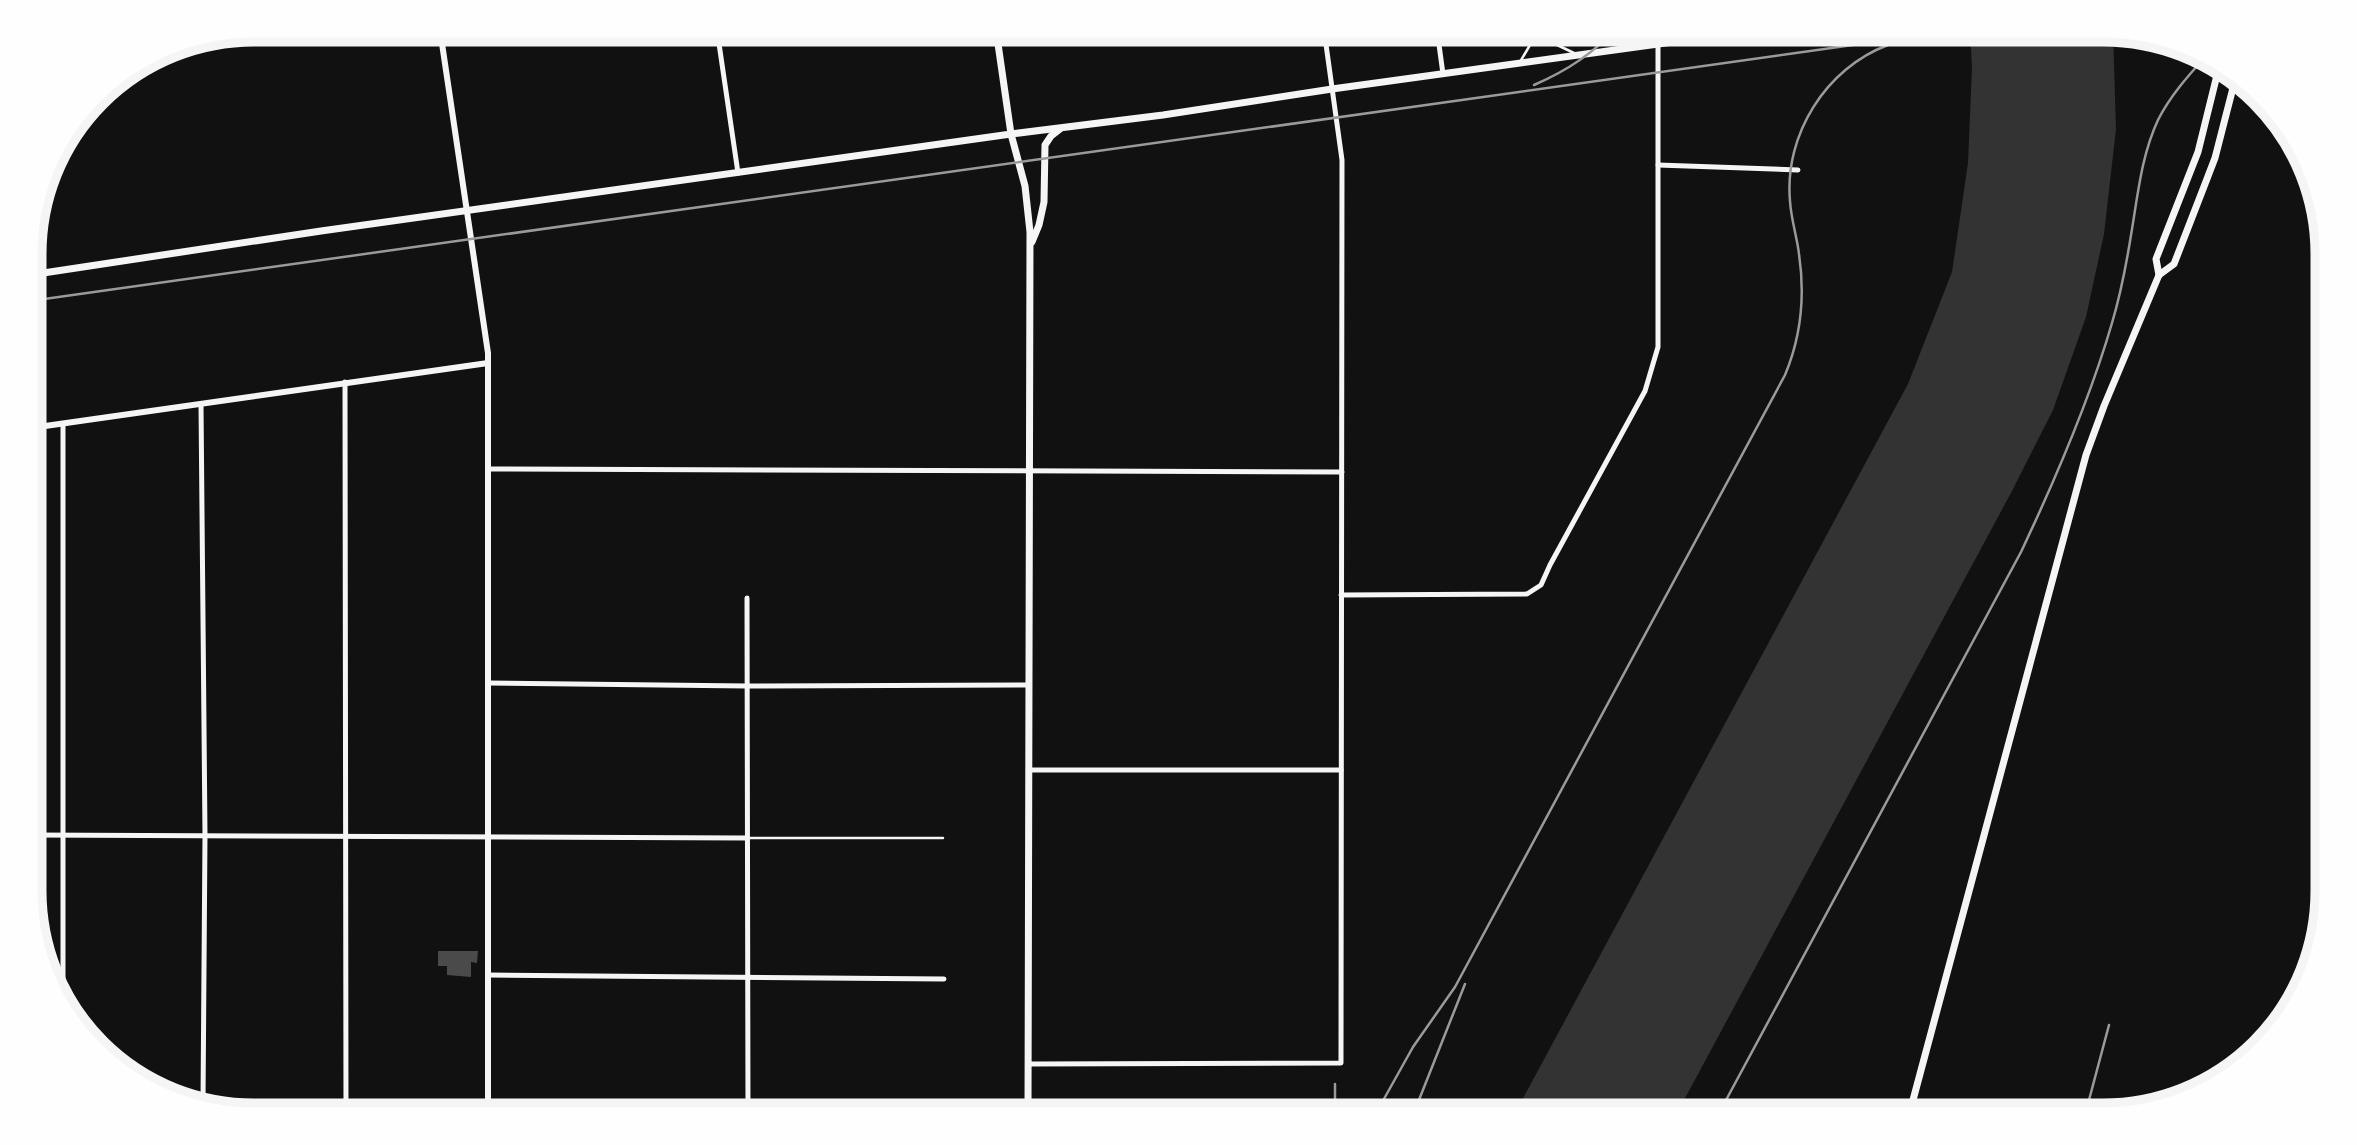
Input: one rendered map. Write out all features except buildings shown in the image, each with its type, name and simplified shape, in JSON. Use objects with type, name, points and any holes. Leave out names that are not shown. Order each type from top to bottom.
[{"type":"main road","points":[[998,42],[1011,134],[1027,196],[1031,246],[1028,1103]]},
{"type":"main road","points":[[42,273],[1673,42]]},
{"type":"main road","points":[[2159,275],[2156,259],[2198,152],[2218,76]]},
{"type":"main road","points":[[1912,1103],[2087,455],[2104,406],[2159,275],[2174,264],[2215,158],[2233,87]]},
{"type":"main road","points":[[1031,246],[1040,225],[1044,202],[1045,145],[1061,128]]},
{"type":"street","points":[[442,42],[488,363],[488,1103]]},
{"type":"street","points":[[719,42],[738,173]]},
{"type":"street","points":[[1030,1064],[1341,1063],[1342,160],[1326,42]]},
{"type":"street","points":[[1439,42],[1443,74]]},
{"type":"street","points":[[1341,596],[1527,594],[1541,585],[1645,391],[1658,347],[1658,44]]},
{"type":"street","points":[[1658,165],[1798,170]]},
{"type":"street","points":[[42,427],[488,363]]},
{"type":"street","points":[[345,382],[346,1103]]},
{"type":"street","points":[[201,404],[205,835],[203,1096]]},
{"type":"street","points":[[63,424],[63,983]]},
{"type":"street","points":[[488,469],[1342,472]]},
{"type":"street","points":[[747,598],[748,1103]]},
{"type":"street","points":[[488,683],[1029,685]]},
{"type":"street","points":[[1030,770],[1341,770]]},
{"type":"street","points":[[42,835],[747,838]]},
{"type":"street","points":[[488,975],[944,979]]},
{"type":"lane","points":[[1520,62],[1531,42]]},
{"type":"lane","points":[[1554,42],[1567,51],[1580,55]]},
{"type":"lane","points":[[747,838],[943,838]]},
{"type":"shaded area","points":[[1971,42],[2113,42],[2116,129],[2104,234],[2086,317],[2053,410],[1682,1103],[1520,1103],[1908,384],[1952,272],[1968,163]]},
{"type":"railway","points":[[1534,85],[1577,62],[1602,42]]},
{"type":"railway","points":[[42,299],[1875,42]]},
{"type":"railway","points":[[1382,1103],[1413,1047],[1455,987],[1785,375],[1795,346],[1801,300],[1801,269],[1790,201],[1794,152],[1802,129],[1828,87],[1846,70],[1888,45]]},
{"type":"railway","points":[[1724,1103],[2034,524],[2082,411],[2112,323],[2126,265],[2148,146],[2163,111],[2198,65]]},
{"type":"railway","points":[[1418,1103],[1465,984]]},
{"type":"railway","points":[[2088,1103],[2109,1025]]},
{"type":"railway","points":[[1335,1084],[1335,1103]]}]
